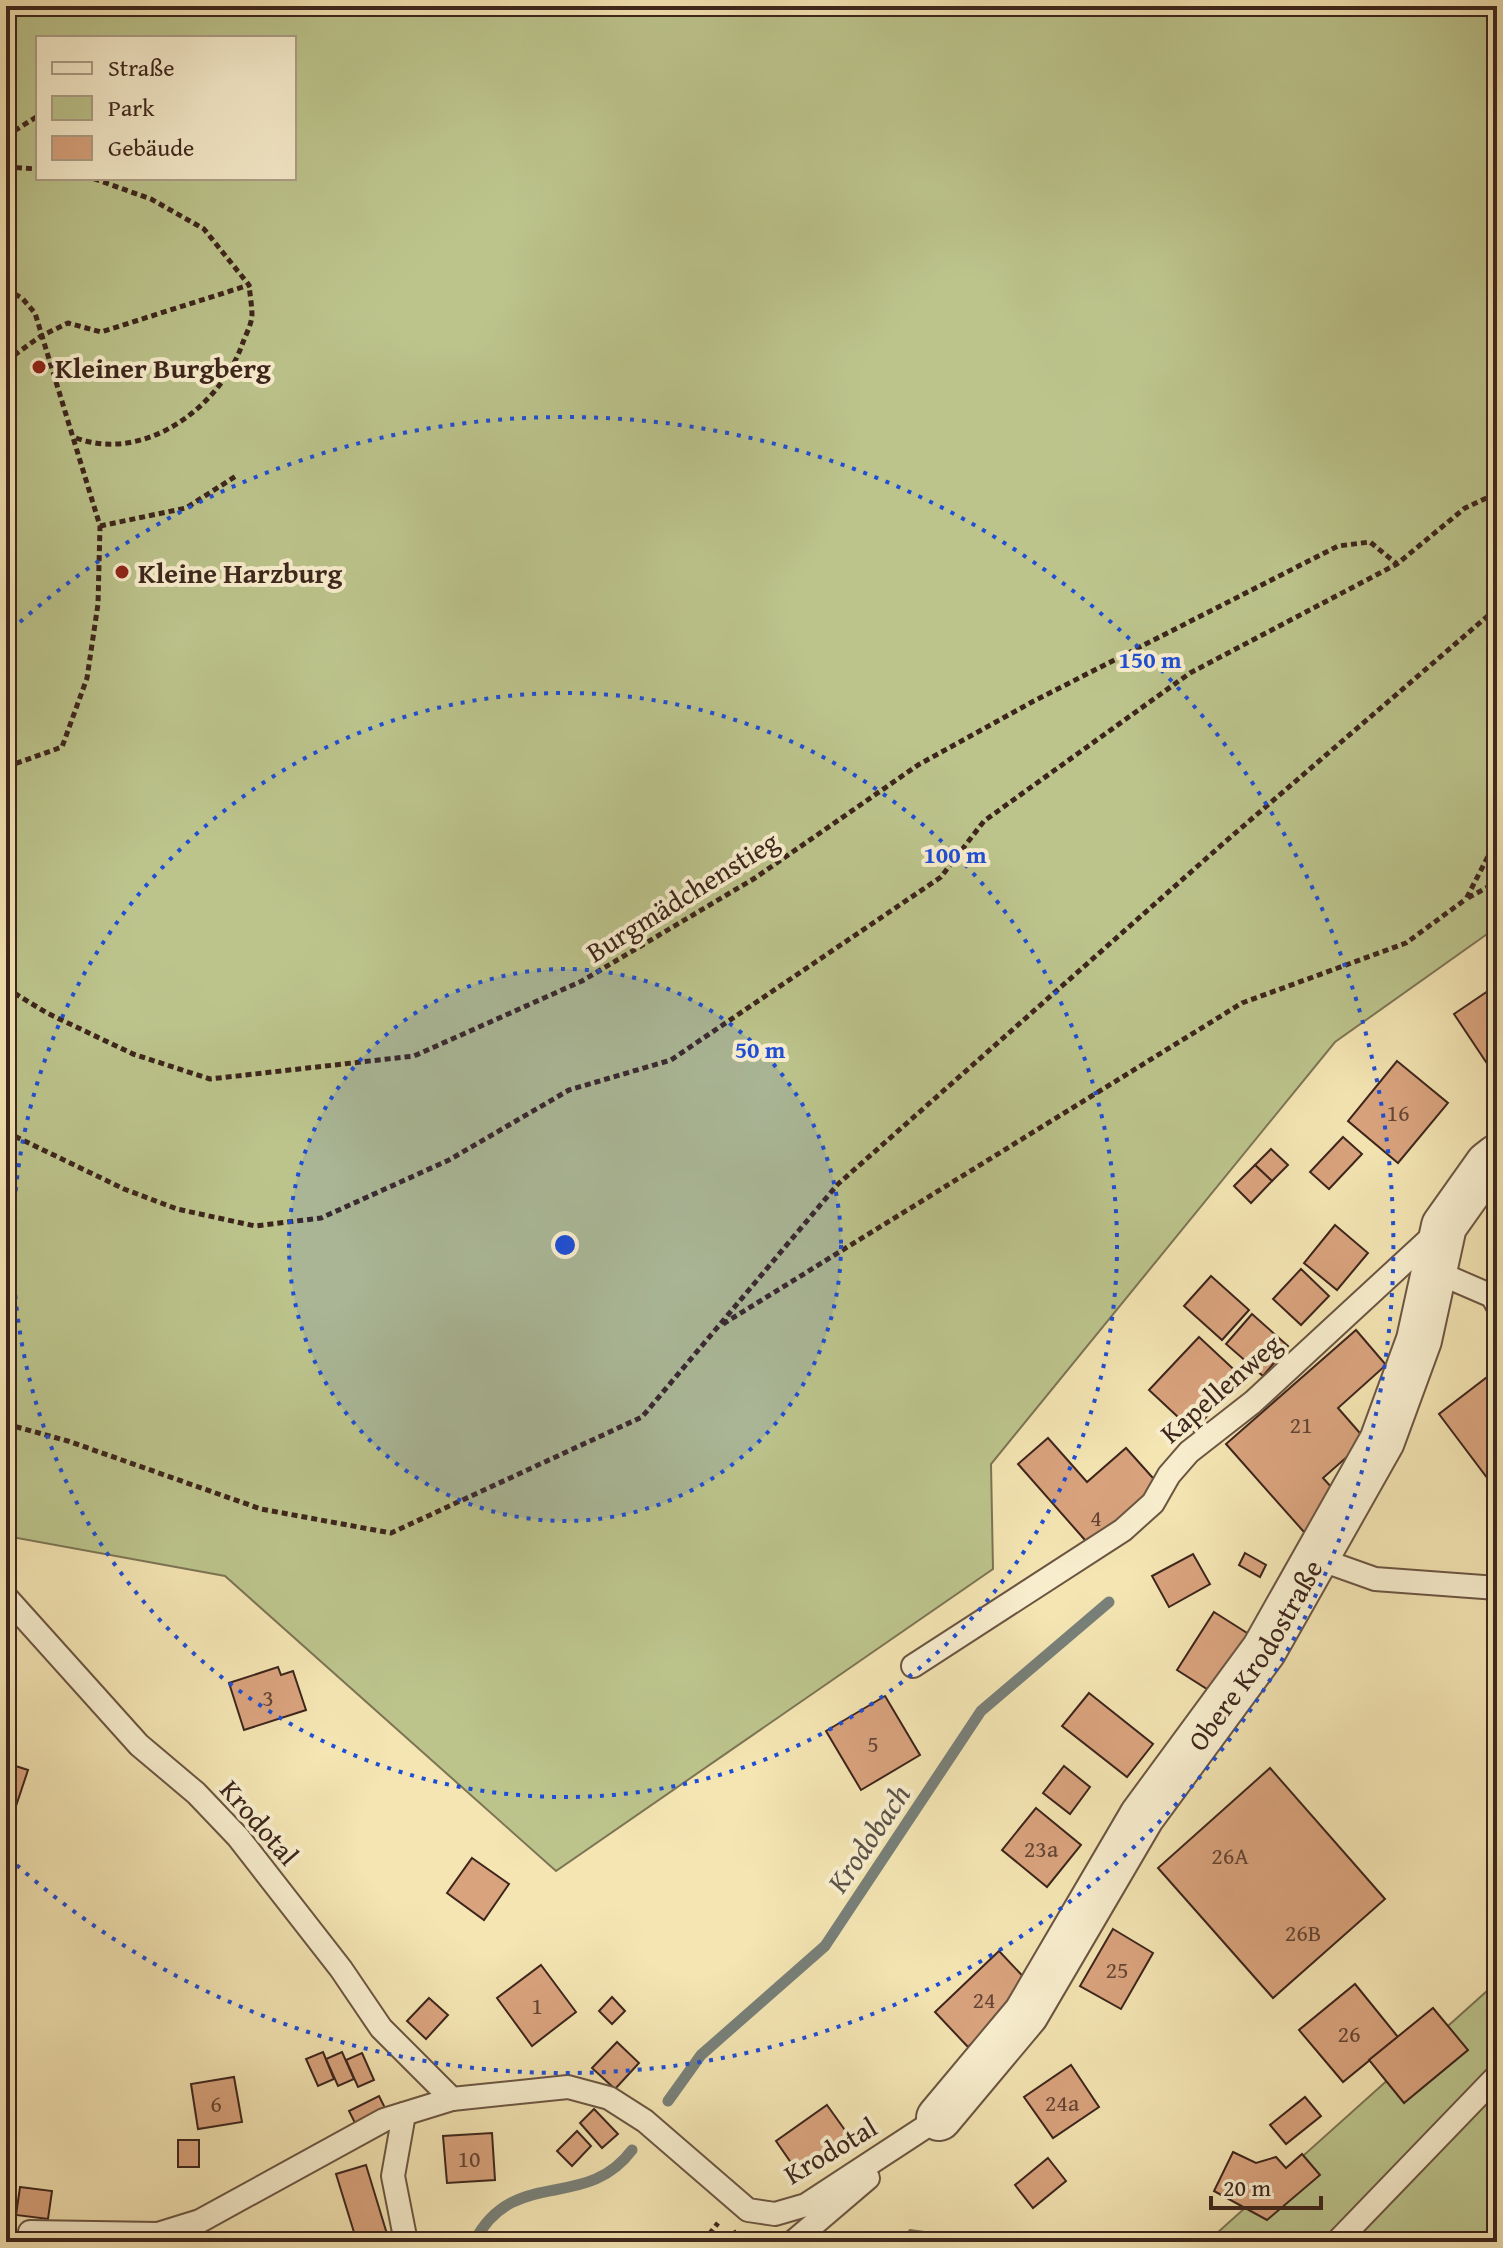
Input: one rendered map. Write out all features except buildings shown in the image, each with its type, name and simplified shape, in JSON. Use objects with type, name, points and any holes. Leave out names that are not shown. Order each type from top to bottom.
[{"type":"street","name":"Obere Krodostraße","points":[[939,2118],[1026,2014],[1142,1816],[1264,1650],[1382,1441],[1419,1340],[1444,1226],[1488,1164],[1497,1157]]},
{"type":"lane","name":"Kapellenweg","points":[[913,1666],[1123,1530],[1153,1503],[1169,1475],[1189,1452],[1253,1402],[1444,1226]]},
{"type":"lane","points":[[1434,1271],[1492,1296],[1497,1305]]},
{"type":"lane","points":[[1316,1558],[1375,1579],[1497,1588]]},
{"type":"lane","name":"Krodotal","points":[[6,1597],[139,1745],[196,1793],[238,1837],[341,1969],[381,2028],[452,2099]]},
{"type":"lane","points":[[1337,2242],[1497,2076]]},
{"type":"lane","name":"Krodotal","points":[[30,2232],[158,2234],[200,2221],[384,2120],[452,2099],[568,2087],[609,2098],[645,2121],[748,2210],[775,2214],[806,2205],[939,2118]]},
{"type":"lane","points":[[404,2114],[393,2176],[406,2242]]},
{"type":"lane","points":[[793,2242],[939,2118]]},
{"type":"path","points":[[6,136],[36,117]]},
{"type":"path","points":[[6,167],[36,169]]},
{"type":"path","points":[[75,438],[97,446],[151,437],[192,415],[220,388],[236,360],[252,319],[249,285],[204,229],[151,199],[98,180]]},
{"type":"path","points":[[6,361],[41,336],[68,323],[101,332],[249,285]]},
{"type":"path","points":[[6,289],[22,298],[35,313],[100,526],[98,604],[87,678],[62,747],[6,767]]},
{"type":"path","points":[[100,526],[186,508],[236,476]]},
{"type":"path","points":[[6,1132],[124,1189],[177,1209],[255,1226],[321,1218],[449,1160],[569,1090],[671,1060],[941,877],[984,821],[1190,673],[1397,564],[1465,508],[1497,493]]},
{"type":"path","name":"Burgmädchenstieg","points":[[6,988],[47,1013],[133,1054],[210,1079],[414,1056],[582,981],[755,878],[918,765],[1032,702],[1338,546],[1370,542],[1397,564]]},
{"type":"path","points":[[6,1424],[68,1441],[261,1509],[391,1533],[642,1417],[838,1184],[1122,931],[1497,608]]},
{"type":"path","points":[[1466,899],[1497,839]]},
{"type":"path","points":[[716,1328],[1242,1003],[1406,943],[1466,899],[1497,882]]},
{"type":"green space","points":[[6,6],[1497,6],[1497,927],[1335,1042],[991,1464],[993,1569],[556,1871],[225,1576],[6,1536]]},
{"type":"green space","points":[[1497,1982],[1497,2242],[1207,2242]]},
{"type":"green space","points":[[910,2230],[995,2242],[897,2242]]},
{"type":"waterway","name":"Krodobach","points":[[668,2101],[701,2055],[825,1946],[981,1711],[1109,1602]]},
{"type":"waterway","name":"Krodobach","points":[[474,2242],[490,2219],[509,2204],[593,2180],[613,2169],[632,2150]]},
{"type":"place","name":"Kleiner Burgberg","points":[[39,367]]},
{"type":"place","name":"Kleine Harzburg","points":[[122,572]]}]
